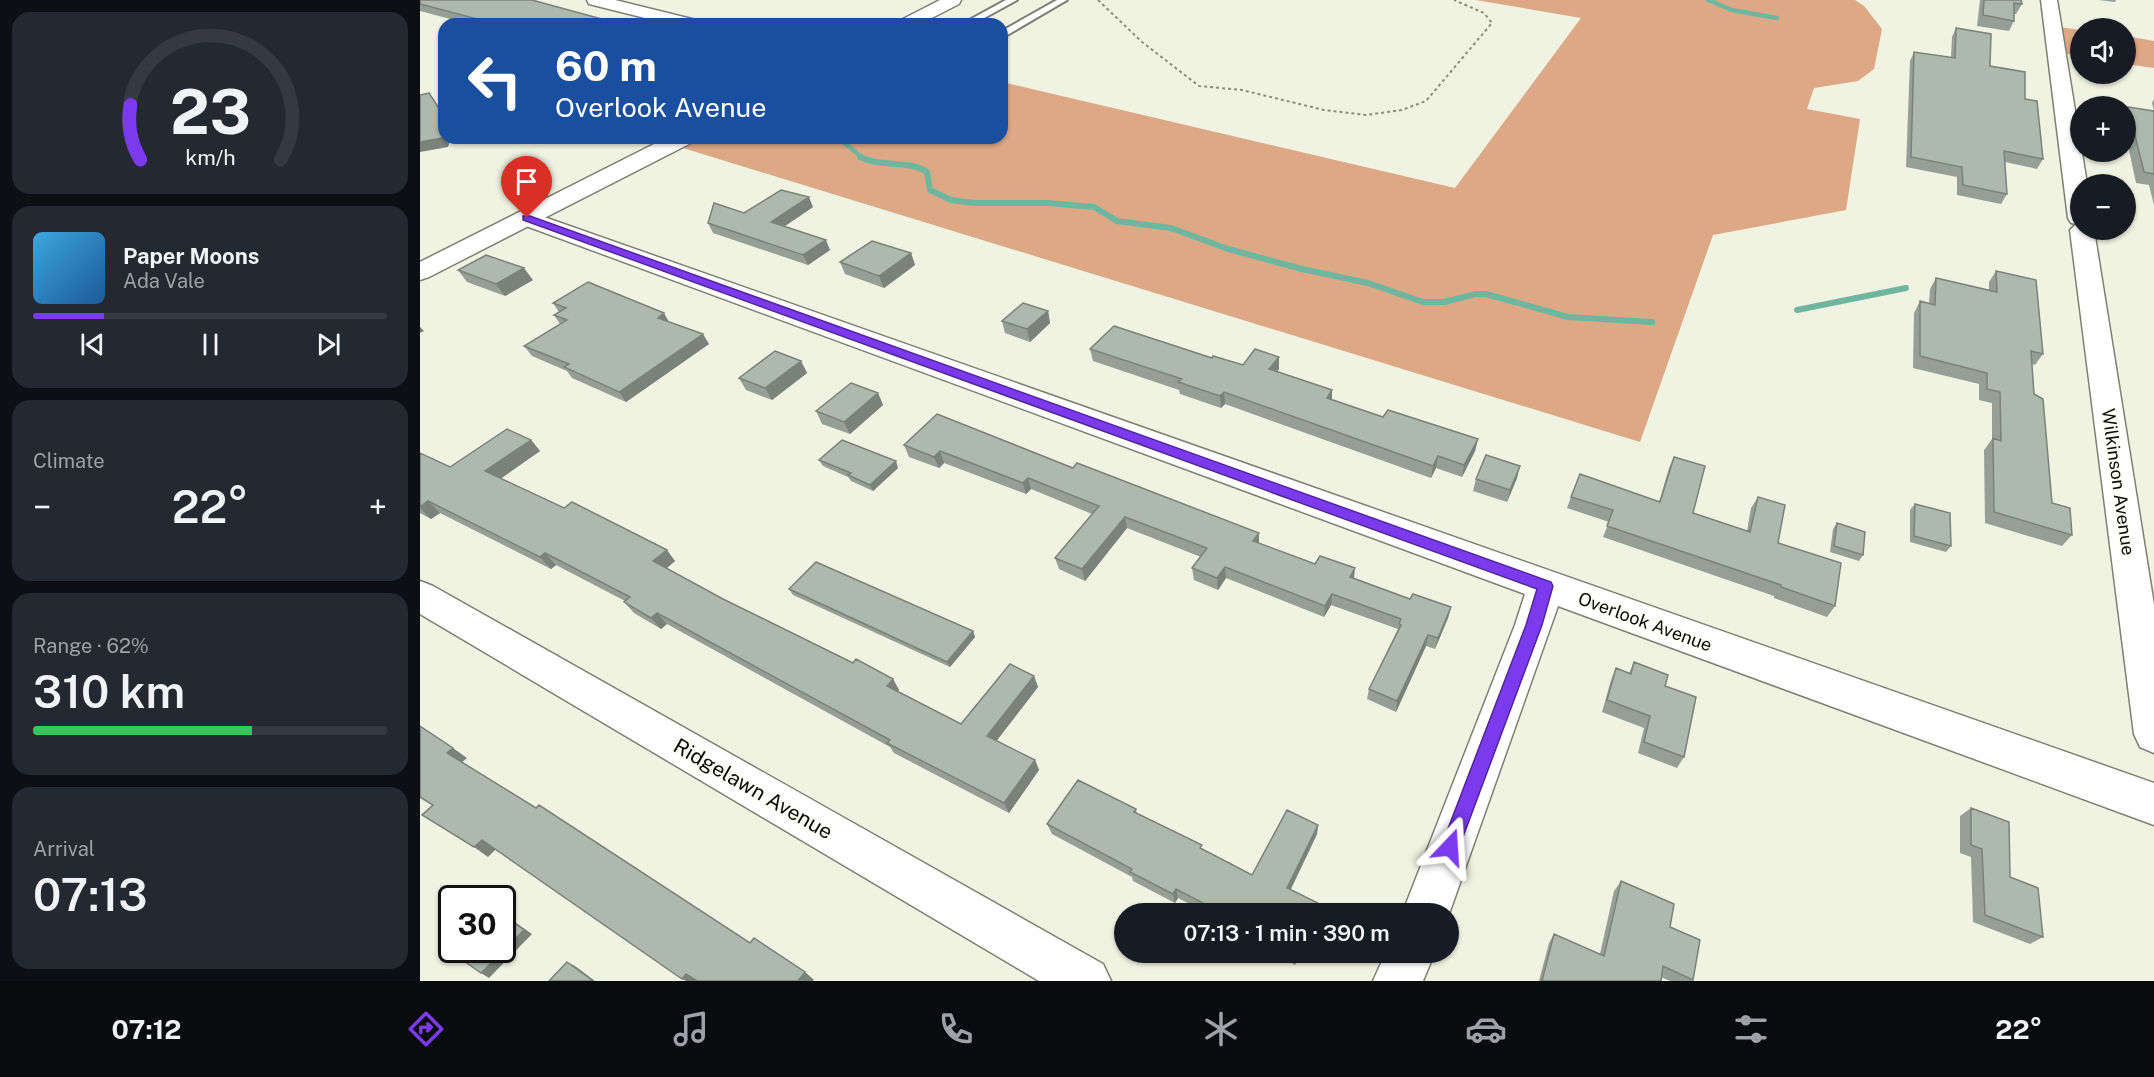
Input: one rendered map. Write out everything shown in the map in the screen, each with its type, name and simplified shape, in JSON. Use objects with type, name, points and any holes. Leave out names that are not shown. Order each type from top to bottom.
[{"type":"street","points":[[595,0],[666,18]]},
{"type":"street","points":[[918,18],[953,0]]},
{"type":"street","points":[[2049,0],[2074,174]]},
{"type":"street","points":[[420,272],[671,144]]},
{"type":"street","name":"Overlook Avenue","points":[[527,218],[2154,804]]},
{"type":"street","name":"Wilkinson Avenue","points":[[2083,240],[2154,734]]},
{"type":"street","points":[[1429,903],[1534,625],[1546,586]]},
{"type":"street","name":"Ridgelawn Avenue","points":[[420,596],[1086,981]]},
{"type":"street","points":[[1398,981],[1406,963]]},
{"type":"lane","points":[[978,18],[1013,0]]},
{"type":"lane","points":[[1008,32],[1063,0]]},
{"type":"path","points":[[1098,0],[1150,49],[1200,86],[1242,90],[1323,110],[1366,115],[1402,111],[1426,102],[1492,23],[1484,14],[1454,0]]},
{"type":"shaded area","points":[[1476,0],[1855,0],[1864,6],[1882,29],[1874,69],[1858,81],[1814,88],[1807,109],[1860,119],[1846,210],[1713,235],[1640,442],[670,144],[1008,144],[1008,83],[1455,188],[1581,18]]},
{"type":"shaded area","points":[[2053,26],[2070,29],[2070,54],[2057,52]]},
{"type":"shaded area","points":[[2136,38],[2154,41],[2154,68],[2136,65]]},
{"type":"building","points":[[420,0],[532,0],[598,18],[473,18],[420,4]]},
{"type":"building","points":[[1984,0],[2021,0],[2022,4],[2014,3],[2014,21],[1983,15]]},
{"type":"building","points":[[1956,28],[1991,34],[1990,66],[2025,72],[2025,99],[2037,101],[2043,159],[2004,151],[2007,194],[1963,185],[1962,167],[1911,157],[1914,52],[1955,58]]},
{"type":"building","points":[[429,93],[438,107],[438,139],[420,142],[420,95]]},
{"type":"building","points":[[2136,108],[2154,111],[2154,174],[2144,172],[2136,140]]},
{"type":"building","points":[[781,190],[809,197],[771,222],[826,240],[803,255],[708,223],[714,203],[744,213]]},
{"type":"building","points":[[872,241],[911,253],[879,276],[840,262]]},
{"type":"building","points":[[486,255],[524,268],[496,284],[458,270]]},
{"type":"building","points":[[1996,271],[2036,280],[2043,354],[2031,351],[2034,394],[2043,399],[2052,503],[2070,508],[2072,535],[1994,512],[1993,438],[2001,441],[2000,392],[1987,389],[1987,373],[1920,356],[1920,301],[1935,305],[1936,278],[1997,292]]},
{"type":"building","points":[[588,282],[664,313],[658,318],[703,334],[619,392],[564,367],[569,364],[524,346],[567,320],[554,315],[566,308],[553,303]]},
{"type":"building","points":[[1023,303],[1048,311],[1027,329],[1002,321]]},
{"type":"building","points":[[1114,326],[1212,358],[1213,356],[1243,365],[1255,349],[1279,357],[1269,369],[1332,390],[1327,398],[1383,417],[1388,410],[1478,439],[1464,465],[1438,456],[1433,466],[1224,392],[1220,396],[1178,382],[1182,379],[1090,349]]},
{"type":"building","points":[[775,351],[801,361],[765,388],[739,378]]},
{"type":"building","points":[[851,383],[878,393],[844,422],[816,411]]},
{"type":"building","points":[[937,414],[1073,468],[1077,463],[1259,533],[1253,541],[1315,564],[1320,556],[1355,568],[1350,577],[1410,599],[1413,594],[1451,607],[1438,638],[1428,635],[1397,701],[1369,689],[1401,625],[1399,624],[1401,619],[1332,594],[1325,606],[1225,567],[1217,578],[1192,568],[1207,548],[1125,517],[1082,569],[1055,558],[1099,506],[1028,478],[1023,483],[940,451],[934,457],[904,445]]},
{"type":"building","points":[[507,429],[531,440],[485,471],[564,508],[572,502],[667,550],[653,561],[723,599],[853,663],[856,659],[893,679],[887,686],[961,724],[1010,664],[1034,676],[987,736],[1035,760],[1004,803],[887,743],[890,740],[657,613],[651,618],[624,602],[630,597],[545,553],[540,557],[428,501],[420,507],[420,453],[450,467]]},
{"type":"building","points":[[842,440],[896,461],[870,485],[848,475],[851,473],[819,460]]},
{"type":"building","points":[[1486,455],[1520,466],[1510,490],[1476,479]]},
{"type":"building","points":[[1674,457],[1705,466],[1693,513],[1750,532],[1758,497],[1785,505],[1778,543],[1841,563],[1835,606],[1781,587],[1781,585],[1607,526],[1613,510],[1571,497],[1580,474],[1660,502]]},
{"type":"building","points":[[1915,504],[1950,513],[1951,546],[1914,536]]},
{"type":"building","points":[[1837,523],[1865,532],[1863,555],[1834,546]]},
{"type":"building","points":[[816,562],[973,631],[947,662],[789,589]]},
{"type":"building","points":[[1634,662],[1668,675],[1665,686],[1696,697],[1684,757],[1644,742],[1650,716],[1607,700],[1616,668],[1631,674]]},
{"type":"building","points":[[420,726],[453,748],[447,753],[536,808],[539,805],[750,943],[754,938],[805,972],[798,981],[697,981],[686,974],[682,979],[482,840],[474,847],[422,815],[433,805],[420,797]]},
{"type":"building","points":[[1078,780],[1136,809],[1134,812],[1202,845],[1200,848],[1252,875],[1287,810],[1318,825],[1287,888],[1318,903],[1203,903],[1176,889],[1173,894],[1130,872],[1132,869],[1047,824]]},
{"type":"building","points":[[1971,808],[2009,822],[2010,877],[2038,888],[2043,937],[1985,915],[1982,849],[1971,845]]},
{"type":"building","points":[[1621,881],[1674,904],[1670,927],[1700,940],[1693,980],[1663,966],[1661,981],[1542,981],[1554,934],[1604,956]]},
{"type":"building","points":[[516,924],[524,930],[516,938]]},
{"type":"building","points":[[567,962],[592,980],[549,981]]},
{"type":"building","points":[[467,963],[491,963],[481,973]]},
{"type":"waterway","points":[[1708,0],[1732,10],[1777,18]]},
{"type":"waterway","points":[[846,144],[863,158]]},
{"type":"waterway","points":[[860,157],[919,168],[927,172],[930,190],[951,200],[974,203],[1048,203],[1094,207],[1117,221],[1171,228],[1228,249],[1302,269],[1368,283],[1423,302],[1444,302],[1476,294],[1486,294],[1568,317],[1652,322]]},
{"type":"waterway","points":[[1797,310],[1906,288]]},
{"type":"route","points":[[527,218],[1546,586],[1534,625],[1450,847]]}]
